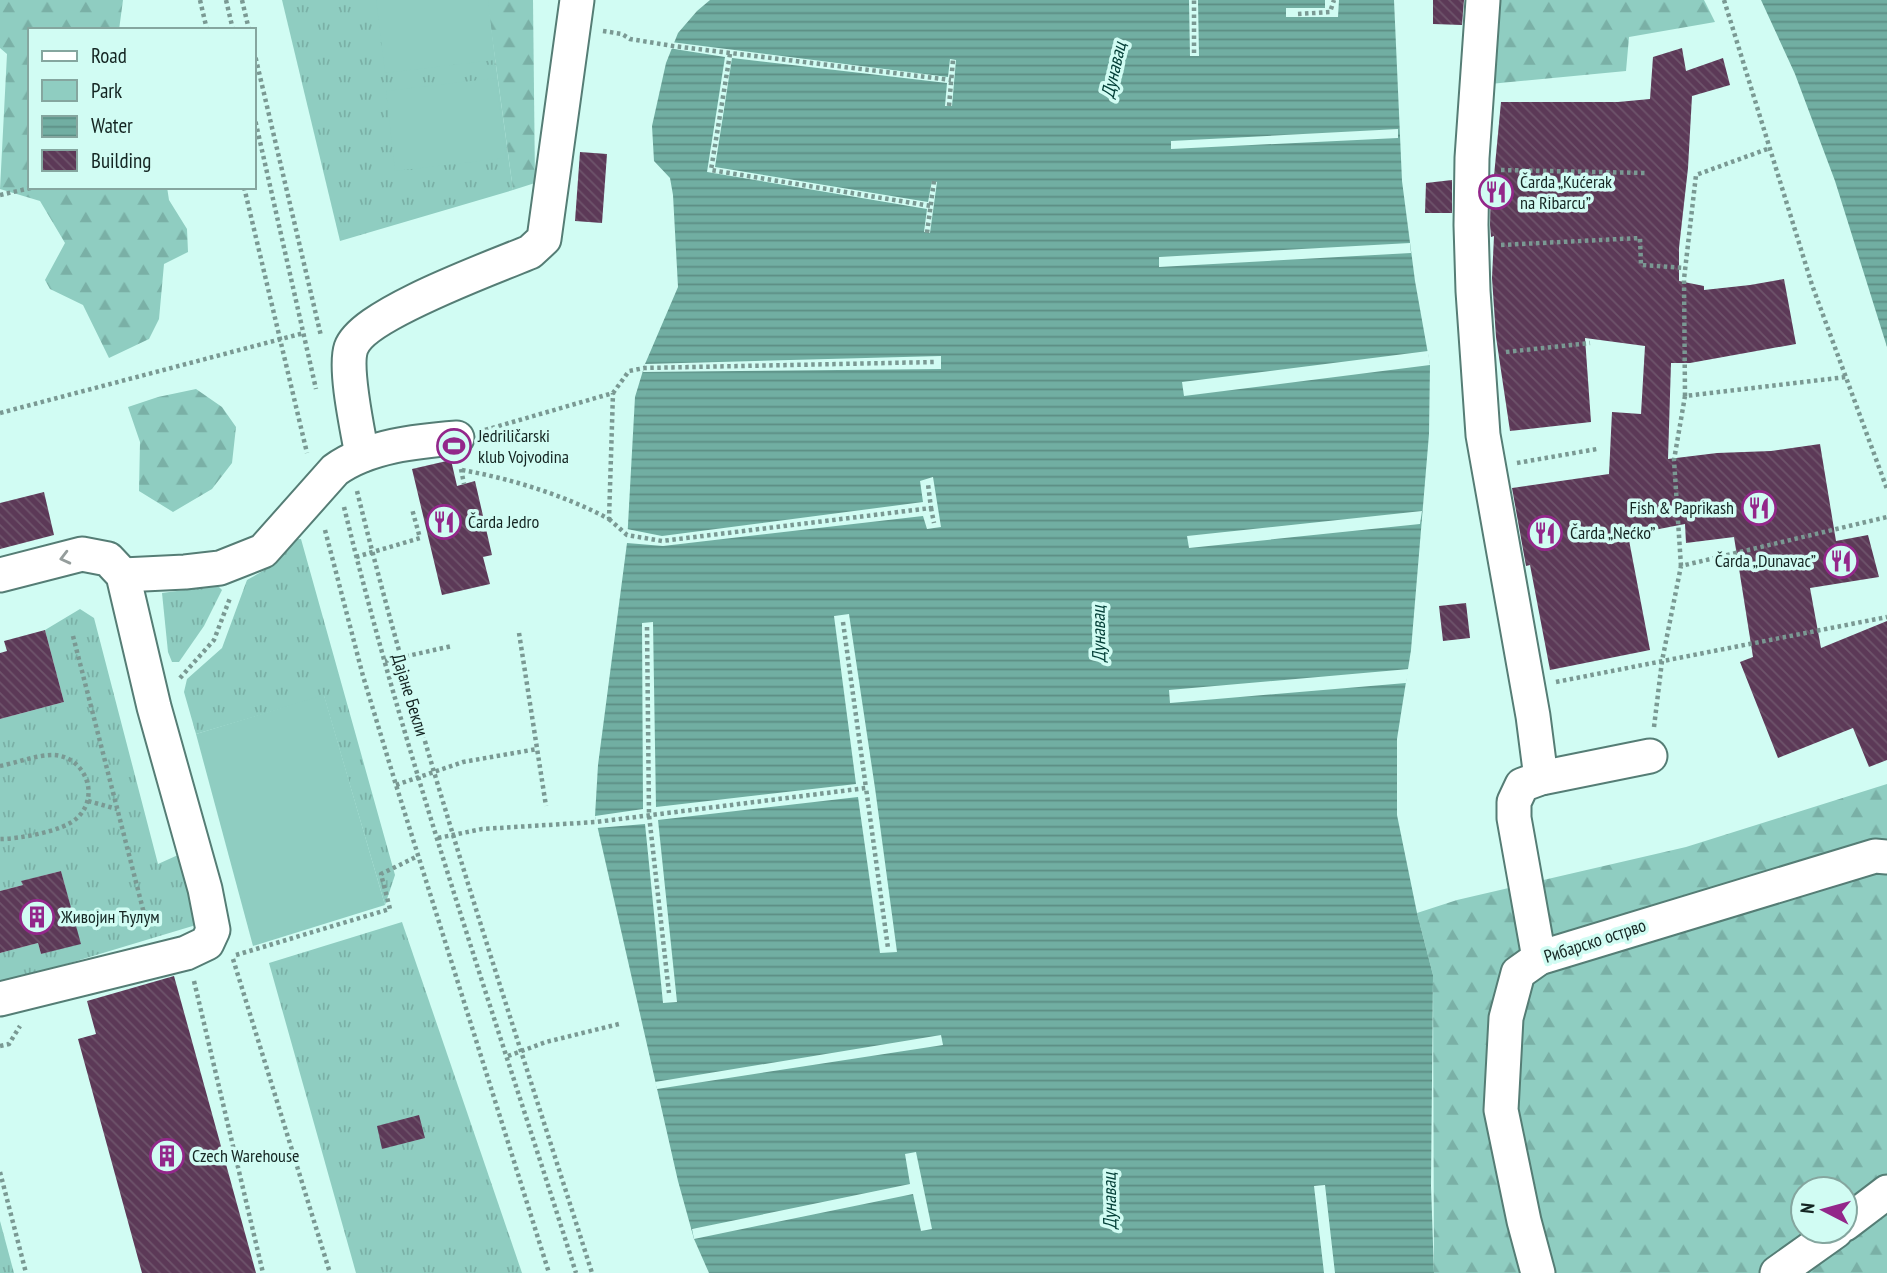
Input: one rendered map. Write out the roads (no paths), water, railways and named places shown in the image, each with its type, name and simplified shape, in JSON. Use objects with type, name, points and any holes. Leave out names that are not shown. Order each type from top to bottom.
[{"type":"street","points":[[1483,0],[1472,169],[1477,355],[1483,435],[1528,688],[1541,778]]},
{"type":"street","points":[[341,469],[351,348],[361,333],[415,300],[530,252],[544,239],[575,14]]},
{"type":"street","points":[[123,575],[220,568],[263,551],[341,469],[426,440],[459,454]]},
{"type":"street","points":[[0,575],[82,554],[108,559],[123,575],[154,707],[205,889],[213,930],[207,943],[171,957],[0,999]]},
{"type":"street","points":[[1539,958],[1514,818],[1514,802],[1522,785],[1541,778],[1650,756]]},
{"type":"street","name":"Рибарско острво","points":[[1538,1273],[1524,1222],[1502,1110],[1506,1018],[1518,973],[1539,958],[1875,856],[1887,857]]},
{"type":"street","points":[[1859,1213],[1887,1192]]},
{"type":"street","points":[[1777,1273],[1816,1245]]},
{"type":"water","name":"Дунавац","points":[[710,0],[1394,0],[1402,181],[1415,281],[1430,365],[1429,434],[1411,650],[1397,739],[1397,815],[1433,975],[1431,1186],[1434,1273],[709,1273],[694,1239],[678,1181],[595,816],[598,765],[627,543],[635,397],[645,364],[678,287],[673,195],[670,178],[654,161],[652,126],[666,63],[678,33]]},
{"type":"water","points":[[1761,0],[1887,0],[1887,347],[1835,181],[1795,74]]},
{"type":"place","name":"Čarda „Kućerak na Ribarcu”","points":[[1496,192]]},
{"type":"place","name":"Jedriličarski klub Vojvodina","points":[[454,446]]},
{"type":"place","name":"Fish & Paprikash","points":[[1759,508]]},
{"type":"place","name":"Čarda Jedro","points":[[444,522]]},
{"type":"place","name":"Čarda „Nećko”","points":[[1545,533]]},
{"type":"place","name":"Čarda „Dunavac”","points":[[1841,561]]},
{"type":"place","name":"Живојин Ћулум","points":[[37,917]]},
{"type":"place","name":"Czech Warehouse","points":[[167,1156]]}]
